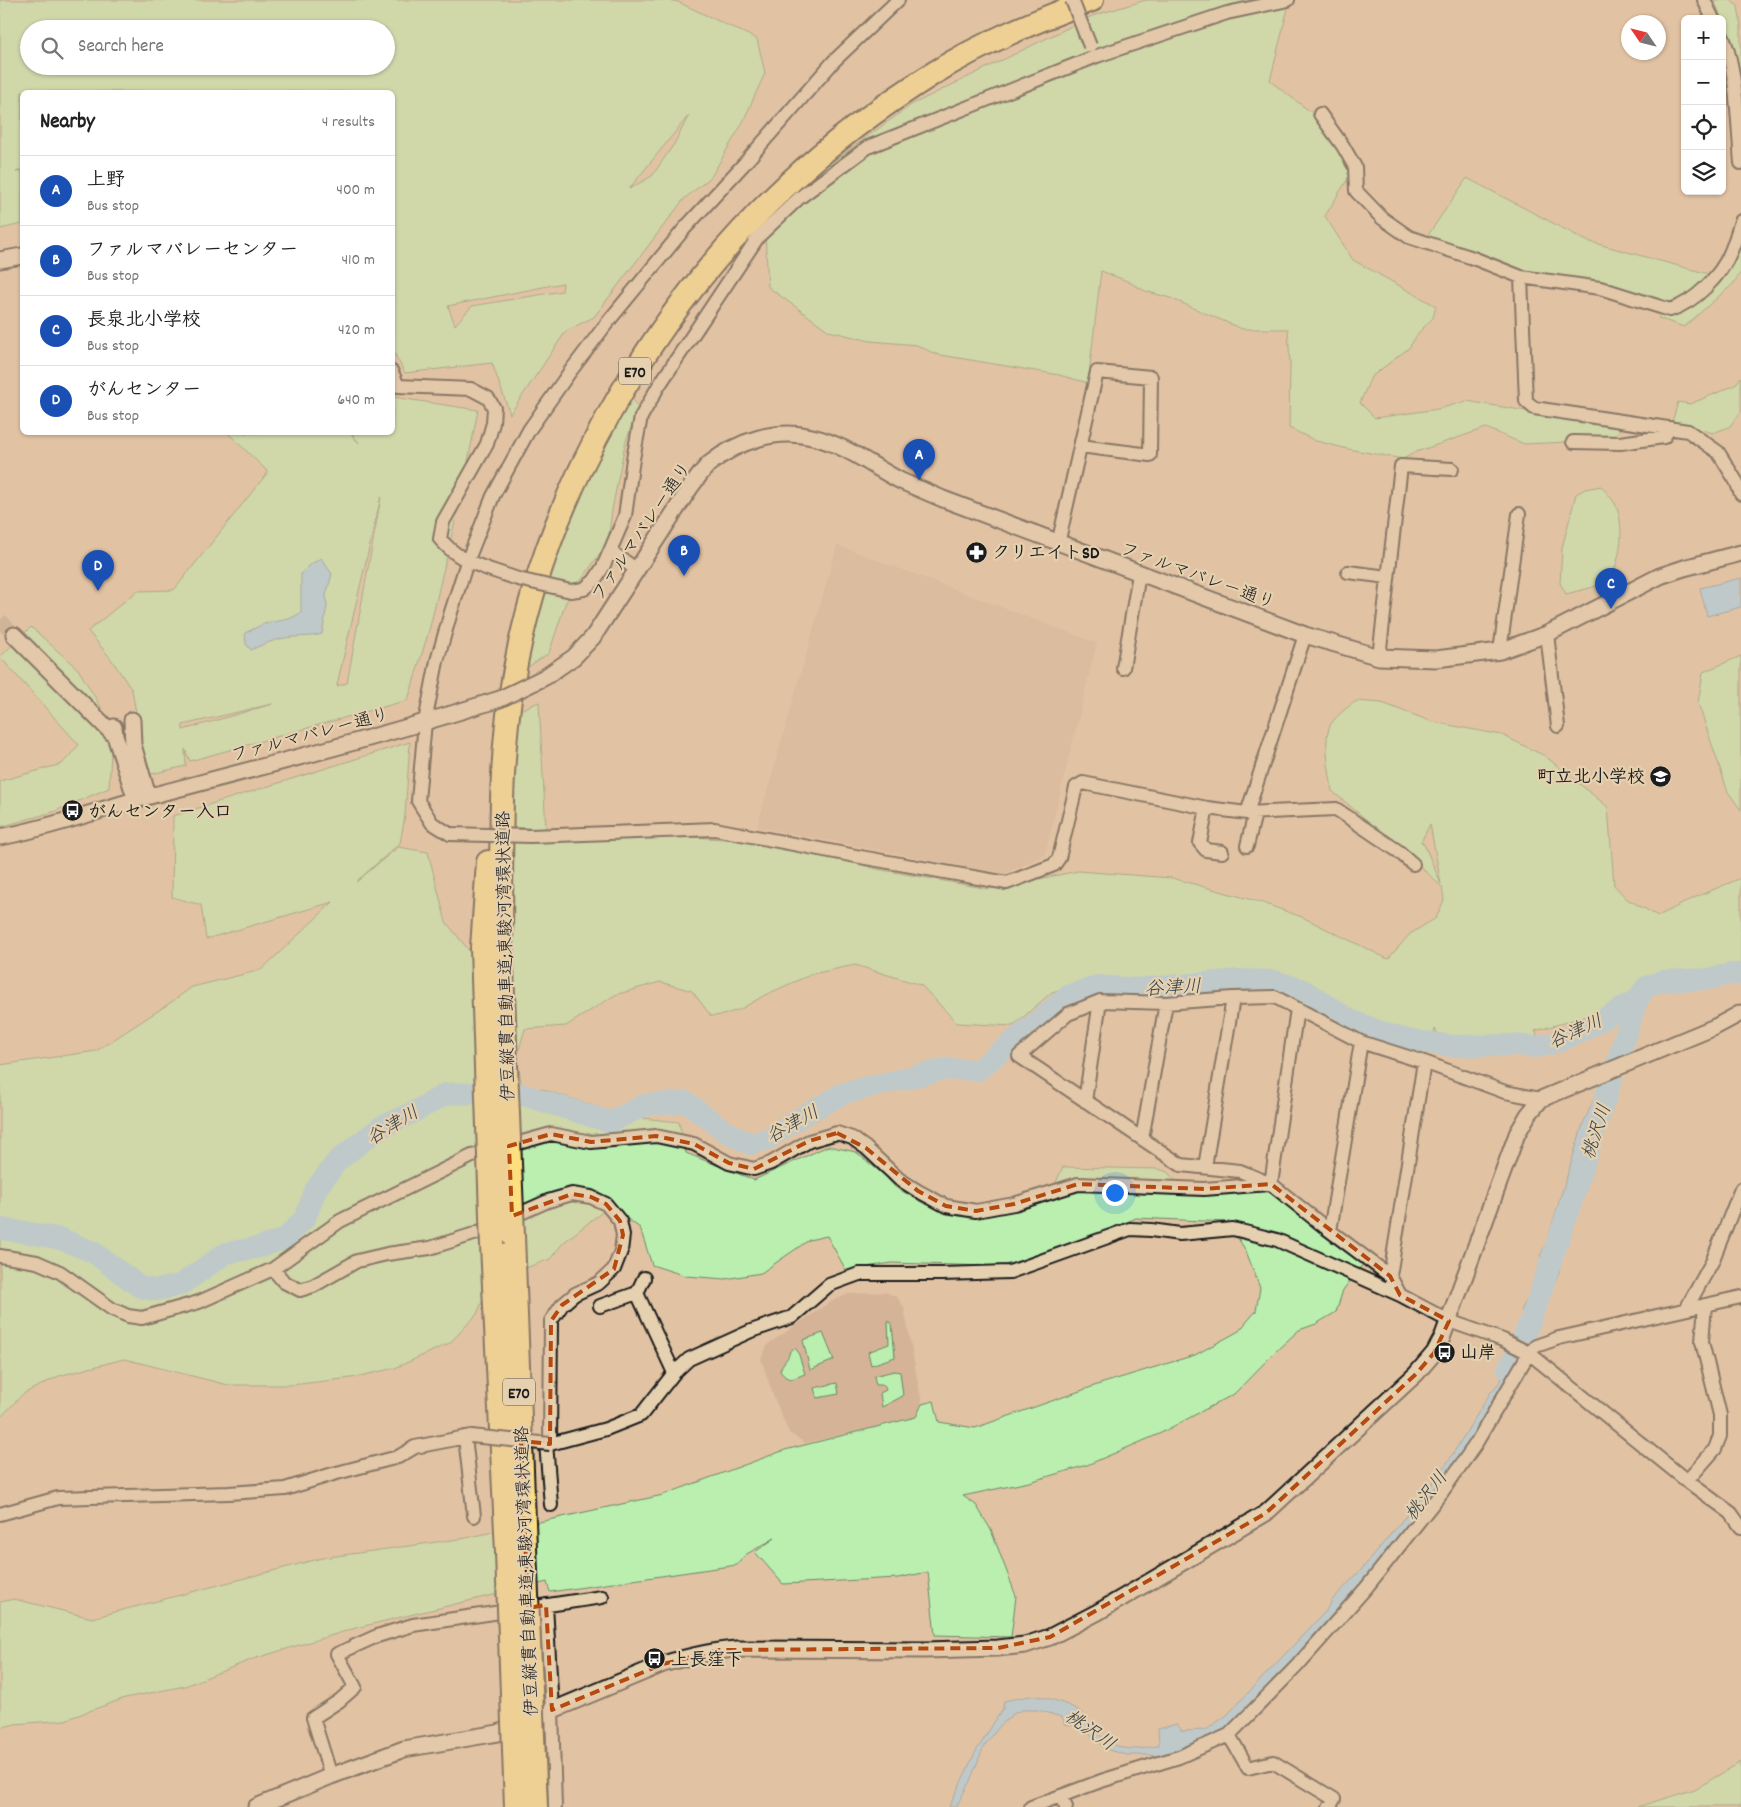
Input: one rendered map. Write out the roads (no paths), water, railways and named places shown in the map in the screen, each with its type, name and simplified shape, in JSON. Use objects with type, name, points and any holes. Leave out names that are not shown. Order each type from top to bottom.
[{"type":"highway","name":"伊豆縦貫自動車道;東駿河湾環状道路","points":[[536,1807],[492,1245],[492,947],[496,759],[505,688],[520,617],[542,547],[577,462],[608,400],[652,331],[699,270],[742,220],[785,176],[838,132],[885,97],[931,66],[989,33],[1064,0]]},
{"type":"highway","name":"伊豆縦貫自動車道;東駿河湾環状道路","points":[[516,1807],[513,1236],[492,947],[504,760],[512,687],[526,620],[555,532],[582,465],[614,404],[657,338],[704,274],[748,225],[790,182],[826,151],[889,103],[935,72],[994,40],[1092,0]]},
{"type":"street","points":[[898,0],[834,61],[685,228],[601,330],[568,373],[529,430],[493,496],[467,562],[437,661],[425,722],[418,801],[432,823],[450,834],[531,836],[715,829],[1007,883],[1054,865],[1059,858],[1076,787],[1083,783],[1208,808],[1251,813],[1336,809],[1398,851],[1413,864]]},
{"type":"street","points":[[1072,0],[1093,51]]},
{"type":"street","points":[[395,379],[398,386],[471,389],[488,398],[494,408],[493,423],[487,444],[443,522],[440,539],[452,552],[467,562],[518,579],[571,591],[584,590],[594,581],[603,567],[625,516],[633,459],[642,417],[658,387],[758,237],[799,198],[868,146],[1093,51],[1227,13],[1288,0]]},
{"type":"street","points":[[1704,0],[1711,15]]},
{"type":"street","points":[[1726,43],[1731,67],[1741,163]]},
{"type":"street","points":[[1320,114],[1343,146],[1355,167],[1356,192],[1382,218],[1409,237],[1473,258],[1521,277],[1600,288],[1670,310],[1679,307],[1701,291],[1718,274],[1731,252],[1741,221]]},
{"type":"street","points":[[0,260],[20,256]]},
{"type":"street","points":[[1521,277],[1526,402],[1534,408],[1688,431],[1718,452],[1741,494]]},
{"type":"street","points":[[1058,544],[1080,446],[1097,372],[1151,377],[1150,455],[1080,446]]},
{"type":"street","points":[[1573,442],[1620,443],[1664,437],[1670,428]]},
{"type":"street","name":"ファルマバレー通り","points":[[0,836],[38,828],[425,722],[500,699],[545,676],[574,657],[593,637],[690,488],[708,465],[744,443],[766,435],[790,434],[813,437],[836,446],[935,496],[1058,544],[1305,635],[1379,657],[1436,659],[1500,651],[1547,634],[1660,576],[1741,553]]},
{"type":"street","points":[[1379,657],[1401,466],[1452,469]]},
{"type":"street","points":[[1500,651],[1519,514]]},
{"type":"street","points":[[610,551],[636,569]]},
{"type":"street","points":[[1348,572],[1388,577]]},
{"type":"street","points":[[1122,668],[1140,574]]},
{"type":"street","points":[[1547,634],[1558,726]]},
{"type":"street","points":[[14,635],[115,731],[142,798]]},
{"type":"street","points":[[1247,846],[1251,813],[1305,635]]},
{"type":"street","points":[[115,731],[132,720]]},
{"type":"street","points":[[132,720],[133,745],[142,798]]},
{"type":"street","points":[[1208,808],[1200,843],[1206,850],[1222,852]]},
{"type":"street","points":[[1400,1295],[1390,1276],[1271,1184],[1240,1171],[1181,1165],[1019,1056],[1068,1014],[1100,1001],[1166,1003],[1275,997],[1361,1042],[1424,1062],[1505,1092],[1541,1099]]},
{"type":"street","points":[[1205,1167],[1233,998]]},
{"type":"street","points":[[1085,1101],[1100,1001]]},
{"type":"street","points":[[1142,1139],[1166,1003]]},
{"type":"street","points":[[1271,1184],[1297,1009]]},
{"type":"street","points":[[256,1807],[331,1776],[404,1750],[498,1733],[663,1664],[720,1650],[998,1648],[1026,1645],[1050,1637],[1106,1607],[1266,1513],[1416,1374],[1434,1353],[1449,1321],[1518,1134],[1528,1115],[1541,1099],[1583,1080],[1715,1028],[1741,1013]]},
{"type":"street","points":[[1330,1231],[1361,1042]]},
{"type":"street","points":[[1390,1276],[1424,1062]]},
{"type":"street","points":[[0,1256],[37,1262],[60,1272],[112,1309],[128,1316],[142,1318],[200,1302],[273,1269],[340,1221],[472,1156],[551,1134],[591,1142],[656,1136],[694,1144],[729,1163],[754,1168],[771,1163],[809,1141],[837,1133],[852,1138],[866,1148],[899,1178],[918,1192],[946,1206],[976,1211],[1014,1204],[1078,1184],[1204,1189],[1271,1184]]},
{"type":"street","points":[[1686,1309],[1712,1262],[1741,1189]]},
{"type":"street","points":[[273,1269],[284,1282],[300,1290],[313,1286],[358,1261],[387,1254],[430,1248],[474,1234],[528,1208],[556,1198],[572,1194],[591,1196],[606,1204],[620,1221],[623,1235],[621,1251],[614,1269],[599,1283],[575,1294],[562,1305],[552,1321],[548,1444],[551,1505]]},
{"type":"street","points":[[0,1514],[58,1498],[229,1493],[285,1488],[398,1457],[415,1447],[468,1436],[548,1444],[606,1429],[641,1415],[674,1373],[689,1359],[751,1331],[792,1317],[829,1285],[859,1274],[1010,1272],[1130,1229],[1180,1234],[1233,1229],[1277,1240],[1400,1295],[1449,1321],[1503,1340],[1529,1353],[1730,1513],[1741,1527]]},
{"type":"street","points":[[600,1306],[637,1293],[644,1278]]},
{"type":"street","points":[[637,1293],[674,1373]]},
{"type":"street","points":[[1031,1807],[1063,1802],[1101,1781],[1180,1757],[1228,1736],[1298,1666],[1366,1588],[1442,1492],[1476,1445],[1529,1353],[1536,1346],[1559,1338],[1741,1297]]},
{"type":"street","points":[[1688,1481],[1715,1448],[1720,1436],[1720,1416],[1702,1342],[1705,1305]]},
{"type":"street","points":[[468,1436],[474,1516]]},
{"type":"street","points":[[331,1776],[313,1718],[339,1701],[355,1687],[337,1654],[377,1636],[413,1625],[468,1615],[602,1597]]},
{"type":"street","points":[[546,1606],[555,1807]]},
{"type":"street","points":[[1228,1736],[1248,1768],[1274,1762],[1334,1799],[1329,1807]]},
{"type":"water","points":[[321,558],[332,574],[326,595],[327,606],[322,634],[283,638],[251,650],[246,644],[245,633],[263,624],[289,619],[301,613],[301,574]]},
{"type":"water","points":[[1741,578],[1741,607],[1707,616],[1700,588]]},
{"type":"water","points":[[1601,1083],[1605,1083],[1590,1118],[1567,1193],[1568,1222],[1559,1272],[1535,1330],[1505,1385],[1446,1480],[1394,1545],[1257,1699],[1222,1733],[1193,1747],[1160,1757],[1127,1755],[1105,1749],[1082,1727],[1064,1724],[1064,1720],[1061,1717],[1038,1710],[1022,1710],[1013,1714],[999,1727],[984,1746],[970,1781],[956,1807],[949,1807],[975,1753],[1003,1708],[1004,1701],[1031,1696],[1055,1700],[1080,1712],[1100,1735],[1115,1745],[1123,1748],[1140,1749],[1159,1745],[1158,1729],[1177,1724],[1182,1731],[1206,1730],[1227,1715],[1325,1612],[1333,1599],[1361,1570],[1428,1489],[1449,1460],[1491,1392],[1498,1384],[1533,1322],[1550,1276],[1536,1291],[1522,1312],[1522,1308],[1545,1266],[1545,1261],[1540,1256],[1547,1241],[1583,1124]]},
{"type":"waterway","name":"桃沢川","points":[[1508,1369],[1540,1295],[1637,1000],[1646,987],[1662,981],[1709,979],[1731,974],[1741,974]]},
{"type":"waterway","name":"谷津川","points":[[0,1229],[61,1239],[93,1252],[140,1287],[156,1290],[180,1285],[226,1253],[261,1247],[286,1238],[305,1218],[316,1189],[338,1160],[381,1127],[412,1113],[446,1094],[514,1092],[610,1122],[645,1105],[686,1102],[725,1131],[750,1144],[768,1139],[799,1118],[844,1093],[945,1069],[978,1070],[1068,996],[1097,986],[1136,989],[1240,980],[1274,981],[1303,990],[1350,1020],[1381,1032],[1407,1040],[1453,1046],[1513,1045],[1537,1047],[1560,1041],[1582,1031],[1637,1000]]},
{"type":"tunnel","points":[[0,620],[14,635]]},
{"type":"place","name":"上野","points":[[919,480]]},
{"type":"place","name":"クリエイトSD","points":[[976,552]]},
{"type":"place","name":"ファルマバレーセンター","points":[[684,576]]},
{"type":"place","name":"がんセンター","points":[[98,591]]},
{"type":"place","name":"長泉北小学校","points":[[1611,609]]},
{"type":"place","name":"町立北小学校","points":[[1661,776]]},
{"type":"place","name":"がんセンター入口","points":[[72,811]]},
{"type":"place","name":"山岸","points":[[1444,1352]]},
{"type":"place","name":"上長窪下","points":[[655,1659]]}]
